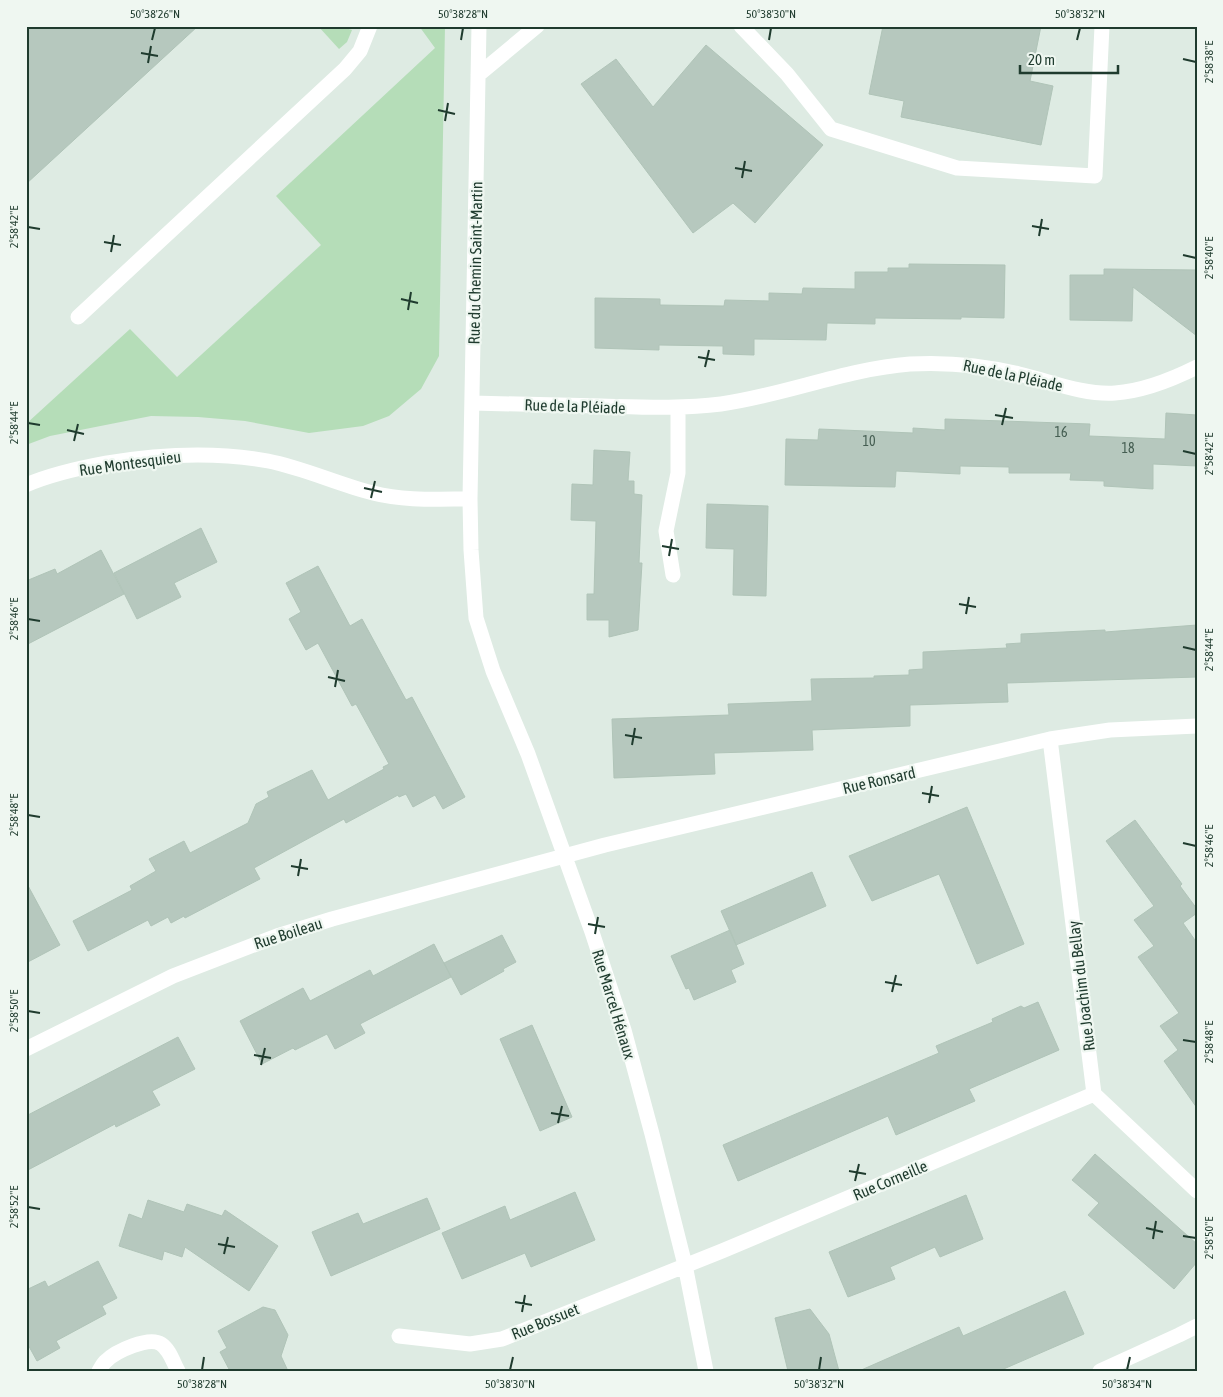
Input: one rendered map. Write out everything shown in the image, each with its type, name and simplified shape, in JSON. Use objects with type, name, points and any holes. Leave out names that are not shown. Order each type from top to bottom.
[{"type":"street","points":[[78,317],[345,69],[360,51],[370,26]]},
{"type":"street","name":"Rue du Chemin Saint-Martin","points":[[470,499],[479,26]]},
{"type":"street","points":[[478,76],[536,26]]},
{"type":"street","points":[[741,26],[787,74],[830,129],[957,168],[1095,176],[1102,26]]},
{"type":"street","name":"Rue de la Pléiade","points":[[472,403],[678,408],[722,404],[847,375],[909,364],[942,363],[976,365],[1084,391],[1114,393],[1144,389],[1172,379],[1197,366]]},
{"type":"street","points":[[673,575],[666,531],[678,473],[678,408]]},
{"type":"street","name":"Rue Montesquieu","points":[[26,485],[60,474],[114,462],[156,456],[212,454],[238,456],[294,467],[357,489],[392,497],[470,499]]},
{"type":"street","name":"Rue Marcel Hénaux","points":[[470,499],[471,550],[476,618],[493,671],[528,754],[592,932],[624,1030],[685,1265],[706,1371]]},
{"type":"street","name":"Rue Ronsard","points":[[564,856],[1050,739],[1110,730],[1197,726]]},
{"type":"street","name":"Rue Joachim du Bellay","points":[[1050,739],[1094,1094]]},
{"type":"street","name":"Rue Boileau","points":[[26,1049],[173,976],[277,936],[332,919],[564,856]]},
{"type":"street","points":[[1094,1094],[1197,1191]]},
{"type":"street","name":"Rue Corneille","points":[[685,1265],[1094,1094]]},
{"type":"street","name":"Rue Bossuet","points":[[399,1336],[470,1344],[502,1339],[685,1265]]},
{"type":"street","points":[[1100,1371],[1197,1326]]},
{"type":"street","points":[[99,1371],[105,1361],[114,1355],[144,1341],[153,1340],[168,1350],[178,1371]]},
{"type":"green space","points":[[318,26],[339,26],[352,30],[347,42],[339,49]]},
{"type":"green space","points":[[419,26],[445,26],[439,356],[421,389],[389,416],[363,426],[309,433],[245,421],[151,416],[50,436],[26,445],[26,424],[130,329],[177,377],[321,245],[276,196],[435,48]]},
{"type":"building","points":[[26,26],[198,26],[26,184]]},
{"type":"building","points":[[883,26],[1041,26],[1030,81],[1053,86],[1041,145],[901,117],[904,101],[869,94]]},
{"type":"building","points":[[706,45],[823,145],[755,223],[733,203],[693,233],[581,84],[616,59],[653,107]]},
{"type":"building","points":[[909,264],[1005,265],[1004,318],[875,318],[875,324],[827,323],[826,340],[754,339],[754,355],[723,354],[723,346],[659,345],[659,350],[595,348],[595,298],[660,299],[660,305],[724,306],[725,300],[769,301],[769,293],[802,294],[803,288],[855,289],[855,272],[888,272],[888,268],[909,268]]},
{"type":"building","points":[[1104,269],[1197,270],[1197,336],[1133,287],[1132,321],[1070,320],[1070,275],[1104,275]]},
{"type":"building","points":[[1166,413],[1197,415],[1197,466],[1153,464],[1153,489],[1104,486],[1104,481],[1070,480],[1071,473],[1009,473],[1009,467],[960,466],[960,474],[896,471],[895,487],[785,485],[786,439],[818,440],[819,429],[913,433],[913,428],[945,430],[945,419],[1090,424],[1089,436],[1165,439]]},
{"type":"building","points":[[594,450],[630,452],[628,481],[634,481],[634,494],[642,495],[639,563],[642,563],[638,630],[609,637],[609,620],[587,620],[587,594],[594,594],[596,521],[571,520],[572,484],[593,485]]},
{"type":"building","points":[[707,504],[768,506],[766,596],[733,595],[734,549],[706,548]]},
{"type":"building","points":[[201,528],[217,562],[174,583],[181,597],[137,619],[114,573]]},
{"type":"building","points":[[101,550],[124,594],[26,645],[26,581],[55,569],[57,574]]},
{"type":"building","points":[[318,566],[350,626],[362,619],[406,700],[412,697],[465,797],[443,809],[435,795],[413,807],[406,794],[399,797],[398,795],[346,823],[344,819],[254,868],[260,879],[185,918],[184,916],[171,923],[168,917],[151,926],[148,920],[88,951],[73,921],[132,890],[130,886],[156,871],[149,859],[184,841],[190,853],[248,823],[256,804],[269,797],[267,792],[312,770],[328,800],[384,769],[383,767],[389,764],[356,704],[352,706],[318,643],[306,650],[289,619],[301,612],[286,583]]},
{"type":"building","points":[[1197,625],[1197,677],[1007,683],[1008,702],[910,705],[910,726],[812,730],[813,750],[714,753],[715,774],[614,778],[612,719],[729,715],[728,704],[812,701],[811,679],[874,678],[874,676],[909,675],[909,670],[923,669],[923,652],[1007,648],[1006,644],[1021,643],[1021,634],[1105,630],[1105,632]]},
{"type":"building","points":[[967,807],[1024,944],[977,964],[939,874],[872,901],[849,856]]},
{"type":"building","points":[[1135,820],[1182,884],[1180,886],[1197,909],[1197,913],[1183,923],[1197,943],[1197,1108],[1164,1061],[1178,1050],[1160,1026],[1179,1013],[1138,957],[1154,946],[1134,920],[1154,906],[1106,841]]},
{"type":"building","points":[[812,872],[826,906],[736,945],[721,911]]},
{"type":"building","points":[[26,882],[60,945],[26,963]]},
{"type":"building","points":[[730,930],[744,964],[731,970],[736,982],[694,1000],[689,988],[686,989],[671,956]]},
{"type":"building","points":[[502,935],[516,962],[503,969],[504,971],[461,995],[444,963]]},
{"type":"building","points":[[434,944],[451,977],[360,1024],[365,1033],[335,1049],[327,1034],[295,1050],[293,1048],[262,1064],[240,1021],[303,988],[310,1001],[370,970],[373,976]]},
{"type":"building","points":[[1038,1002],[1059,1050],[969,1089],[975,1101],[896,1135],[888,1116],[738,1181],[723,1145],[939,1053],[936,1046],[993,1022],[992,1019],[1021,1006],[1024,1008]]},
{"type":"building","points":[[532,1025],[572,1117],[540,1131],[500,1039]]},
{"type":"building","points":[[178,1037],[195,1069],[152,1091],[160,1105],[116,1127],[115,1124],[26,1171],[26,1116]]},
{"type":"building","points":[[1095,1154],[1197,1244],[1197,1262],[1174,1289],[1088,1215],[1099,1203],[1072,1180]]},
{"type":"building","points":[[575,1192],[595,1240],[531,1267],[525,1253],[462,1279],[442,1233],[505,1206],[510,1220]]},
{"type":"building","points":[[966,1195],[983,1239],[940,1257],[935,1247],[890,1267],[895,1279],[848,1297],[829,1252]]},
{"type":"building","points":[[427,1198],[440,1229],[331,1276],[312,1232],[358,1213],[363,1224]]},
{"type":"building","points":[[148,1200],[184,1212],[187,1204],[222,1216],[225,1210],[278,1246],[249,1291],[185,1247],[182,1257],[164,1251],[162,1260],[119,1246],[129,1214],[142,1219]]},
{"type":"building","points":[[98,1261],[117,1298],[102,1306],[106,1314],[56,1341],[60,1348],[37,1361],[26,1341],[26,1290],[45,1281],[48,1287]]},
{"type":"building","points":[[1065,1291],[1084,1334],[999,1371],[859,1371],[959,1327],[963,1336]]},
{"type":"building","points":[[263,1307],[275,1310],[288,1335],[281,1356],[288,1371],[230,1371],[220,1352],[227,1348],[218,1331]]},
{"type":"building","points":[[810,1309],[829,1334],[839,1371],[788,1371],[775,1318]]}]
